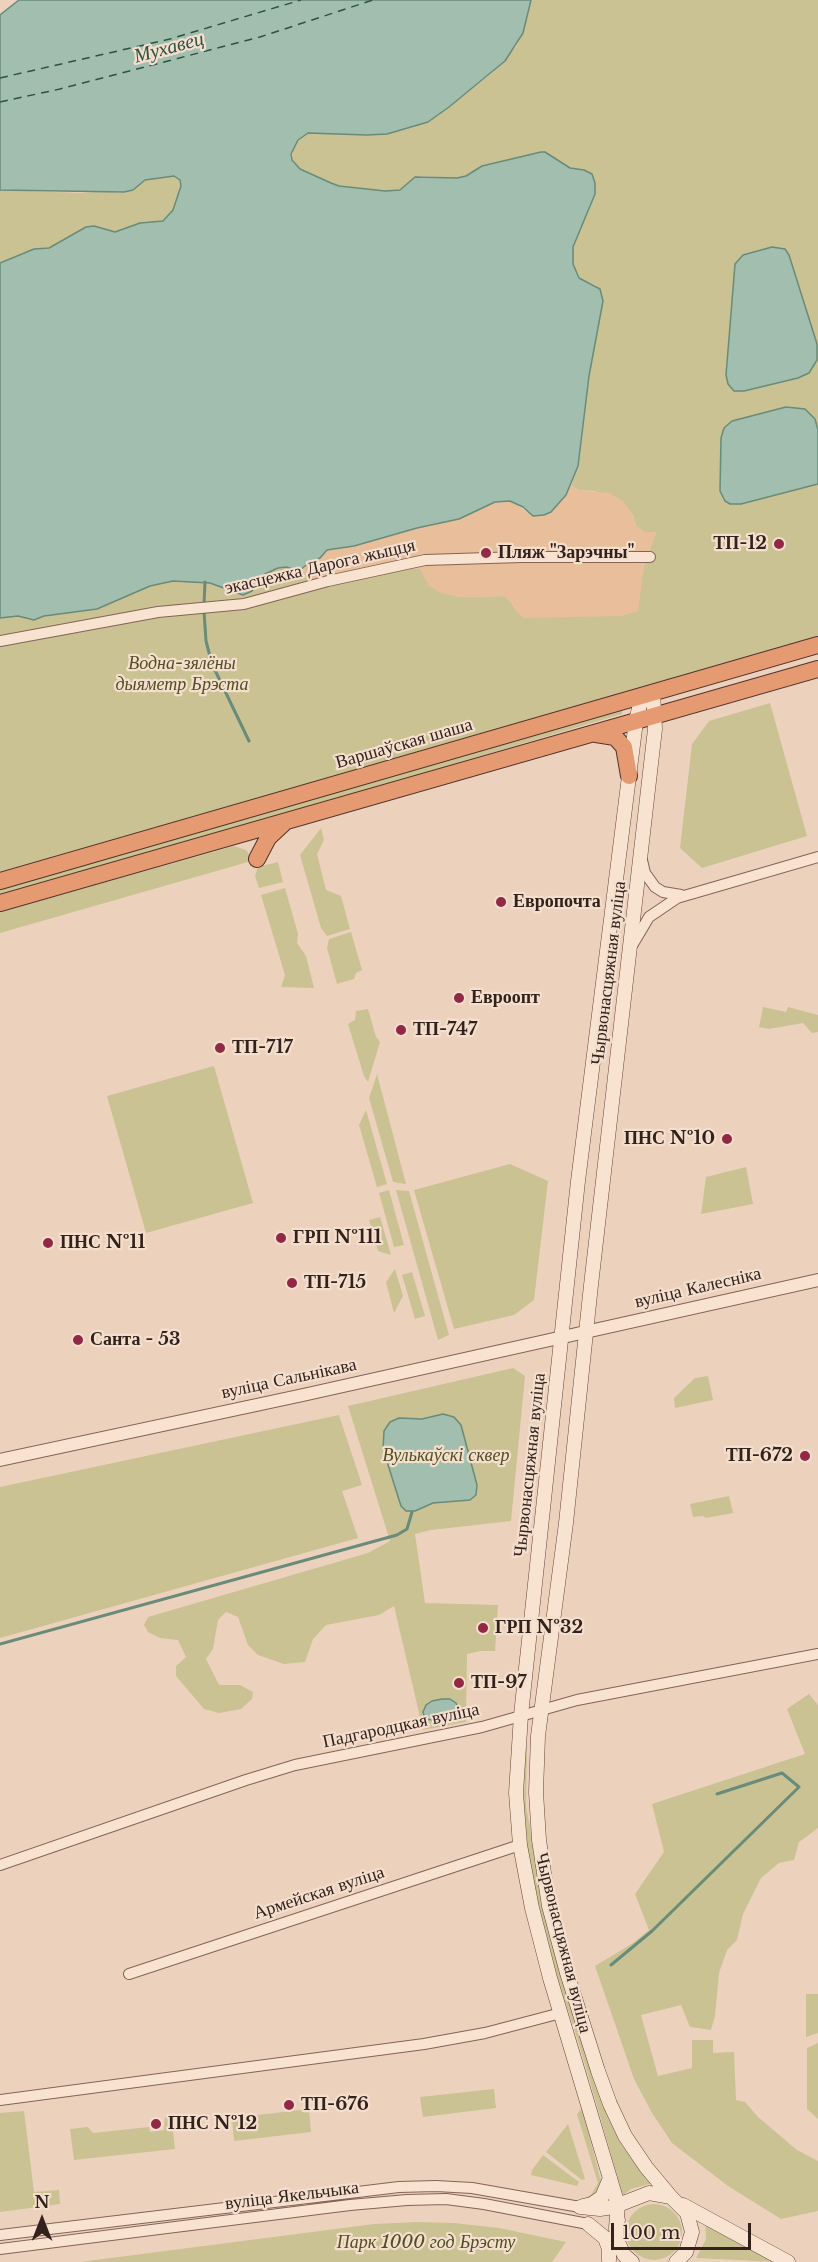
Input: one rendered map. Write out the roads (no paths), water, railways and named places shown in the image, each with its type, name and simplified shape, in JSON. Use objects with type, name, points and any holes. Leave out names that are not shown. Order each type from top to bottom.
[{"type":"highway","name":"Варшаўская шаша","points":[[0,881],[818,645]]},
{"type":"highway","points":[[0,903],[818,669]]},
{"type":"highway","points":[[592,734],[615,737],[624,747],[629,777]]},
{"type":"highway","points":[[226,838],[241,841],[247,845],[257,859],[268,838],[288,820]]},
{"type":"main road","name":"Чырвонасцяжная вуліца","points":[[647,694],[656,715],[562,1558],[542,1709],[537,1761],[537,1825],[543,1873],[554,1927],[610,2104],[635,2152],[676,2200]]},
{"type":"main road","name":"Чырвонасцяжная вуліца","points":[[616,2234],[618,2205],[534,1919],[520,1845],[516,1793],[521,1715],[561,1337],[607,944],[636,721],[647,694]]},
{"type":"main road","points":[[580,2207],[602,2198],[610,2178]]},
{"type":"main road","points":[[580,2207],[600,2209],[649,2193],[676,2200],[788,2262]]},
{"type":"main road","points":[[608,2261],[614,2251],[616,2234],[624,2207],[638,2196]]},
{"type":"main road","points":[[676,2200],[691,2222],[692,2232],[686,2252],[676,2262]]},
{"type":"main road","points":[[588,2224],[616,2234],[624,2254],[632,2262]]},
{"type":"main road","points":[[588,2224],[605,2238],[609,2249],[608,2261]]},
{"type":"street","name":"экасцежка Дарога жыцця","points":[[0,641],[158,612],[244,604],[327,581],[425,560],[530,556],[650,557]]},
{"type":"street","points":[[641,853],[645,873],[655,887],[670,894],[688,895]]},
{"type":"street","points":[[629,953],[639,931],[650,917],[669,903],[688,895],[818,857]]},
{"type":"street","name":"вуліца Калесніка","points":[[586,1332],[818,1280]]},
{"type":"street","name":"вуліца Сальнікава","points":[[0,1460],[586,1332]]},
{"type":"street","name":"Падгародцкая вуліца","points":[[0,1865],[270,1772],[356,1751],[482,1727],[577,1700],[818,1654]]},
{"type":"street","name":"Армейская вуліца","points":[[129,1974],[520,1845]]},
{"type":"street","points":[[0,2100],[424,2044],[485,2033],[561,2013]]},
{"type":"street","name":"вуліца Якельчыка","points":[[0,2235],[399,2187],[472,2188],[580,2207]]},
{"type":"street","name":"вуліца Якельчыка","points":[[0,2249],[350,2205],[407,2200],[446,2199],[484,2204],[588,2224]]},
{"type":"water","name":"Мухавец","points":[[19,0],[531,0],[523,33],[505,61],[428,122],[387,134],[308,133],[298,140],[291,154],[292,160],[300,169],[331,183],[385,191],[400,190],[415,177],[457,178],[466,176],[482,166],[541,152],[545,152],[570,168],[592,174],[595,194],[573,247],[573,264],[579,278],[600,289],[603,301],[589,376],[578,466],[566,495],[551,512],[533,516],[523,507],[510,501],[495,502],[459,519],[354,546],[327,550],[320,558],[310,562],[299,571],[286,567],[278,568],[265,574],[252,591],[243,595],[210,583],[173,581],[150,586],[97,609],[44,616],[34,620],[18,616],[0,618],[0,263],[34,249],[49,248],[86,227],[94,226],[115,232],[140,223],[163,221],[173,210],[181,186],[180,180],[174,176],[145,180],[133,190],[124,192],[0,190],[0,15]]},
{"type":"water","points":[[772,247],[785,249],[789,255],[817,344],[817,360],[809,373],[798,378],[744,391],[734,391],[728,384],[726,375],[735,264],[743,255]]},
{"type":"water","points":[[786,407],[805,409],[815,419],[818,430],[818,484],[741,504],[730,504],[725,501],[720,491],[721,438],[724,428],[732,421]]},
{"type":"water","points":[[443,1414],[454,1417],[461,1425],[477,1485],[476,1495],[470,1500],[433,1503],[415,1511],[406,1511],[401,1506],[383,1449],[384,1431],[390,1422],[399,1418],[422,1419]]},
{"type":"water","points":[[442,1699],[450,1699],[456,1703],[459,1709],[457,1716],[439,1721],[425,1719],[423,1712],[426,1705]]},
{"type":"waterway","points":[[204,604],[205,582]]},
{"type":"waterway","points":[[204,611],[206,641],[212,664],[249,741]]},
{"type":"waterway","points":[[0,1644],[397,1535],[407,1529],[412,1512]]},
{"type":"waterway","points":[[611,1965],[652,1931],[799,1787],[782,1773],[717,1794]]},
{"type":"place","name":"ТП-12","points":[[779,544]]},
{"type":"place","name":"Пляж \"Зарэчны\"","points":[[486,553]]},
{"type":"place","name":"Европочта","points":[[501,902]]},
{"type":"place","name":"Евроопт","points":[[459,998]]},
{"type":"place","name":"ТП-747","points":[[401,1030]]},
{"type":"place","name":"ТП-717","points":[[220,1048]]},
{"type":"place","name":"ПНС №10","points":[[727,1139]]},
{"type":"place","name":"ГРП №111","points":[[281,1238]]},
{"type":"place","name":"ПНС №11","points":[[48,1243]]},
{"type":"place","name":"ТП-715","points":[[292,1283]]},
{"type":"place","name":"Санта - 53","points":[[78,1340]]},
{"type":"place","name":"ТП-672","points":[[805,1456]]},
{"type":"place","name":"ГРП №32","points":[[483,1628]]},
{"type":"place","name":"ТП-97","points":[[459,1683]]},
{"type":"place","name":"ТП-676","points":[[289,2105]]},
{"type":"place","name":"ПНС №12","points":[[156,2124]]},
{"type":"park label","name":"Водна-зялёны дыяметр Брэста","points":[[182,674]]},
{"type":"park label","name":"Вулькаўскі сквер","points":[[446,1456]]},
{"type":"park label","name":"Парк 1000 год Брэсту","points":[[426,2243]]}]
